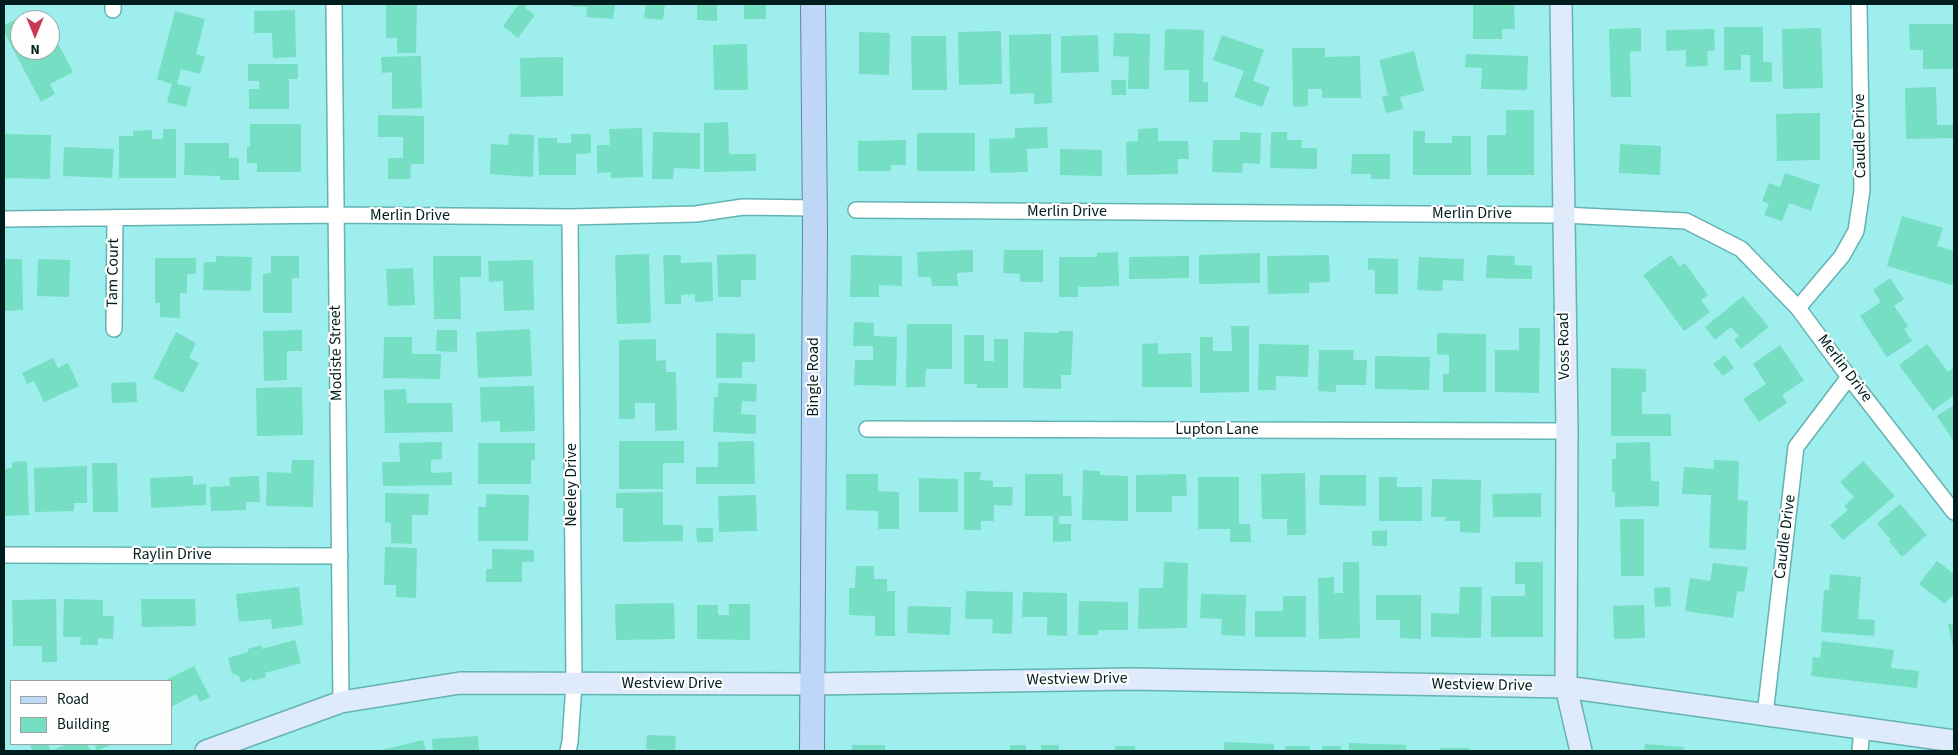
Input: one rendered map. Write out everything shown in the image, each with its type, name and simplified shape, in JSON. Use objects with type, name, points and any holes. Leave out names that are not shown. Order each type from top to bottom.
[{"type":"main road","name":"Bingle Road","points":[[812,751],[815,208],[813,4]]},
{"type":"main road","name":"Voss Road","points":[[1561,4],[1567,431],[1566,688],[1581,751]]},
{"type":"main road","name":"Westview Drive","points":[[206,751],[341,702],[460,684],[813,684],[1132,679],[1566,688],[1954,741]]},
{"type":"street","name":"Modiste Street","points":[[334,4],[341,702]]},
{"type":"street","name":"Caudle Drive","points":[[1798,308],[1842,256],[1856,231],[1862,190],[1859,4]]},
{"type":"street","name":"Merlin Drive","points":[[4,218],[335,215],[570,217],[696,214],[743,207],[815,208]]},
{"type":"street","name":"Merlin Drive","points":[[856,210],[1563,215],[1686,221],[1741,249],[1798,308],[1954,512]]},
{"type":"street","name":"Neeley Drive","points":[[568,751],[574,684],[570,217]]},
{"type":"street","name":"Tam Court","points":[[114,329],[115,218]]},
{"type":"street","name":"Caudle Drive","points":[[1765,715],[1796,447],[1849,377]]},
{"type":"street","name":"Lupton Lane","points":[[867,430],[1567,431]]},
{"type":"street","name":"Raylin Drive","points":[[4,556],[340,556]]},
{"type":"street","points":[[1860,751],[1862,728]]},
{"type":"building","points":[[386,4],[417,4],[416,53],[397,53],[397,38],[386,38]]},
{"type":"building","points":[[519,4],[528,4],[525,8],[535,15],[518,38],[503,26]]},
{"type":"building","points":[[572,4],[615,4],[613,19],[586,17],[587,7],[572,6]]},
{"type":"building","points":[[646,4],[665,4],[663,20],[644,18]]},
{"type":"building","points":[[697,4],[717,4],[717,21],[697,20]]},
{"type":"building","points":[[744,4],[766,4],[766,19],[744,19]]},
{"type":"building","points":[[1473,4],[1514,4],[1515,29],[1502,29],[1502,39],[1473,39]]},
{"type":"building","points":[[295,10],[296,57],[273,58],[272,33],[254,33],[254,11]]},
{"type":"building","points":[[175,11],[205,19],[196,54],[205,57],[200,74],[181,69],[177,84],[191,87],[186,107],[167,102],[172,84],[157,79]]},
{"type":"building","points":[[10,22],[10,43],[4,32],[4,25]]},
{"type":"building","points":[[1909,24],[1954,24],[1954,69],[1923,69],[1923,50],[1910,50]]},
{"type":"building","points":[[1724,27],[1763,27],[1763,62],[1772,62],[1772,82],[1750,82],[1750,55],[1741,55],[1741,70],[1724,70]]},
{"type":"building","points":[[1641,28],[1641,51],[1630,52],[1631,97],[1611,97],[1609,29]]},
{"type":"building","points":[[1821,28],[1823,88],[1783,89],[1782,29]]},
{"type":"building","points":[[1165,29],[1204,30],[1203,82],[1208,82],[1208,102],[1189,102],[1189,70],[1164,70]]},
{"type":"building","points":[[1714,29],[1715,51],[1707,51],[1708,66],[1686,67],[1686,50],[1666,51],[1666,30]]},
{"type":"building","points":[[1001,31],[1002,84],[959,85],[958,32]]},
{"type":"building","points":[[859,32],[890,33],[889,75],[859,74]]},
{"type":"building","points":[[1114,33],[1150,34],[1149,89],[1128,89],[1129,57],[1113,56]]},
{"type":"building","points":[[1051,34],[1052,103],[1034,104],[1034,93],[1010,94],[1009,35]]},
{"type":"building","points":[[1098,35],[1099,72],[1061,73],[1061,36]]},
{"type":"building","points":[[1222,35],[1264,50],[1253,81],[1270,87],[1262,107],[1234,97],[1244,71],[1213,60]]},
{"type":"building","points":[[911,36],[946,36],[947,90],[912,90]]},
{"type":"building","points":[[747,44],[748,90],[714,90],[713,45]]},
{"type":"building","points":[[60,47],[73,72],[50,84],[55,94],[41,102],[19,60],[60,60]]},
{"type":"building","points":[[1292,48],[1325,48],[1325,57],[1360,56],[1361,98],[1322,98],[1322,89],[1308,89],[1308,106],[1293,107]]},
{"type":"building","points":[[1414,51],[1424,91],[1400,97],[1403,109],[1386,113],[1382,97],[1388,95],[1379,60]]},
{"type":"building","points":[[1466,54],[1528,56],[1527,90],[1481,89],[1482,68],[1465,67]]},
{"type":"building","points":[[421,56],[422,108],[392,109],[392,72],[382,73],[381,57]]},
{"type":"building","points":[[563,57],[563,96],[521,97],[520,58]]},
{"type":"building","points":[[248,64],[298,64],[298,79],[289,79],[289,109],[249,109],[249,89],[259,89],[259,81],[248,81]]},
{"type":"building","points":[[1111,80],[1126,80],[1126,95],[1112,95]]},
{"type":"building","points":[[1936,87],[1937,125],[1954,125],[1954,138],[1906,139],[1905,88]]},
{"type":"building","points":[[1506,110],[1534,110],[1534,175],[1487,175],[1487,135],[1506,135]]},
{"type":"building","points":[[1820,113],[1820,160],[1777,161],[1776,114]]},
{"type":"building","points":[[378,115],[424,116],[424,164],[411,164],[410,179],[388,179],[388,158],[403,158],[403,137],[378,137]]},
{"type":"building","points":[[728,122],[729,154],[756,154],[756,171],[704,172],[704,123]]},
{"type":"building","points":[[250,124],[301,124],[301,172],[257,172],[257,163],[247,163],[247,147],[250,147]]},
{"type":"building","points":[[1047,127],[1048,148],[1027,149],[1028,172],[990,173],[989,139],[1015,138],[1015,128]]},
{"type":"building","points":[[642,128],[643,177],[611,178],[611,172],[597,173],[597,145],[610,145],[609,129]]},
{"type":"building","points":[[1158,128],[1158,141],[1188,141],[1189,159],[1178,159],[1178,174],[1127,175],[1126,142],[1138,141],[1138,129]]},
{"type":"building","points":[[163,129],[176,129],[176,178],[119,178],[119,136],[133,136],[133,131],[152,130],[152,139],[163,139]]},
{"type":"building","points":[[1413,131],[1425,131],[1425,143],[1452,143],[1452,136],[1471,136],[1471,175],[1413,175]]},
{"type":"building","points":[[653,132],[700,133],[700,169],[674,168],[673,179],[652,179]]},
{"type":"building","points":[[1240,132],[1261,133],[1260,164],[1243,163],[1242,173],[1212,172],[1213,140],[1240,140]]},
{"type":"building","points":[[1271,132],[1287,132],[1287,140],[1302,140],[1301,148],[1317,148],[1317,169],[1270,168]]},
{"type":"building","points":[[917,133],[975,133],[975,171],[917,171]]},
{"type":"building","points":[[4,134],[51,135],[50,179],[4,178]]},
{"type":"building","points":[[509,134],[534,135],[533,177],[490,174],[491,144],[508,145]]},
{"type":"building","points":[[571,134],[591,134],[591,153],[576,154],[576,175],[539,175],[538,138],[557,138],[557,143],[571,143]]},
{"type":"building","points":[[906,140],[906,165],[891,165],[891,171],[858,171],[858,141]]},
{"type":"building","points":[[185,143],[229,143],[229,158],[239,158],[239,180],[220,180],[220,176],[184,175]]},
{"type":"building","points":[[1620,144],[1661,146],[1660,175],[1619,173]]},
{"type":"building","points":[[64,147],[114,149],[112,178],[63,176]]},
{"type":"building","points":[[1060,149],[1102,150],[1102,176],[1060,175]]},
{"type":"building","points":[[1352,154],[1390,154],[1390,179],[1371,179],[1371,174],[1351,174]]},
{"type":"building","points":[[1785,173],[1820,185],[1811,211],[1789,203],[1782,221],[1764,215],[1769,204],[1762,201],[1769,183],[1780,187]]},
{"type":"building","points":[[1902,216],[1943,228],[1937,246],[1954,251],[1952,285],[1887,266]]},
{"type":"building","points":[[973,250],[973,272],[957,273],[958,286],[932,286],[931,277],[918,277],[917,252]]},
{"type":"building","points":[[1004,250],[1043,250],[1043,282],[1020,282],[1020,274],[1003,273]]},
{"type":"building","points":[[1118,252],[1119,286],[1078,287],[1078,297],[1059,297],[1059,257],[1097,257],[1097,253]]},
{"type":"building","points":[[1260,253],[1260,283],[1199,284],[1199,255]]},
{"type":"building","points":[[649,254],[651,323],[617,324],[615,255]]},
{"type":"building","points":[[756,254],[756,280],[741,280],[741,297],[718,297],[717,255]]},
{"type":"building","points":[[663,255],[681,255],[681,263],[712,262],[713,301],[695,302],[695,294],[681,295],[681,304],[665,304]]},
{"type":"building","points":[[851,255],[902,256],[902,286],[879,285],[879,297],[850,297]]},
{"type":"building","points":[[1329,255],[1330,282],[1309,283],[1309,293],[1268,294],[1267,256]]},
{"type":"building","points":[[1487,255],[1515,256],[1514,265],[1532,266],[1532,279],[1486,278]]},
{"type":"building","points":[[1671,255],[1680,267],[1685,263],[1708,295],[1701,300],[1710,312],[1684,331],[1643,275]]},
{"type":"building","points":[[216,256],[252,257],[251,291],[203,290],[204,262],[216,262]]},
{"type":"building","points":[[271,256],[299,256],[299,278],[292,278],[292,313],[263,313],[263,274],[271,273]]},
{"type":"building","points":[[433,256],[481,256],[481,277],[460,277],[461,319],[434,319]]},
{"type":"building","points":[[1189,256],[1189,278],[1129,279],[1129,257]]},
{"type":"building","points":[[1419,257],[1464,259],[1463,281],[1443,280],[1442,291],[1417,290]]},
{"type":"building","points":[[155,258],[196,258],[196,274],[187,274],[187,293],[180,293],[180,318],[160,317],[160,303],[155,303]]},
{"type":"building","points":[[1368,258],[1398,259],[1398,294],[1375,294],[1375,270],[1368,270]]},
{"type":"building","points":[[4,259],[22,259],[23,310],[4,311]]},
{"type":"building","points":[[38,259],[70,260],[69,297],[37,296]]},
{"type":"building","points":[[533,260],[534,310],[504,311],[503,281],[489,282],[488,261]]},
{"type":"building","points":[[413,268],[415,305],[388,306],[386,269]]},
{"type":"building","points":[[1890,278],[1904,299],[1894,306],[1908,326],[1904,329],[1912,341],[1887,357],[1860,316],[1881,302],[1873,290]]},
{"type":"building","points":[[1743,296],[1769,327],[1741,349],[1734,340],[1739,336],[1731,327],[1715,340],[1705,327]]},
{"type":"building","points":[[854,322],[874,323],[874,336],[897,337],[896,386],[854,385],[855,360],[873,360],[873,346],[853,346]]},
{"type":"building","points":[[907,324],[952,324],[952,369],[926,369],[925,387],[906,387]]},
{"type":"building","points":[[1231,326],[1249,326],[1249,392],[1200,393],[1200,337],[1213,337],[1213,351],[1232,351]]},
{"type":"building","points":[[1519,328],[1540,328],[1539,393],[1495,392],[1495,350],[1519,350]]},
{"type":"building","points":[[530,329],[532,376],[478,378],[476,332]]},
{"type":"building","points":[[302,330],[302,351],[287,351],[287,380],[264,381],[263,331]]},
{"type":"building","points":[[437,330],[457,330],[457,352],[436,351]]},
{"type":"building","points":[[1059,331],[1073,331],[1071,375],[1061,375],[1061,389],[1023,388],[1024,332],[1059,333]]},
{"type":"building","points":[[176,332],[196,343],[189,358],[199,363],[183,393],[153,378]]},
{"type":"building","points":[[716,333],[755,334],[755,362],[742,362],[742,378],[716,378]]},
{"type":"building","points":[[1437,333],[1486,334],[1486,392],[1443,392],[1443,374],[1449,374],[1449,355],[1437,354]]},
{"type":"building","points":[[964,335],[984,335],[984,361],[994,361],[994,339],[1008,339],[1008,388],[977,388],[977,384],[964,384]]},
{"type":"building","points":[[384,337],[412,337],[412,354],[441,354],[440,379],[383,378]]},
{"type":"building","points":[[656,339],[656,361],[666,360],[666,372],[676,372],[677,430],[655,431],[655,403],[635,403],[635,419],[619,419],[619,340]]},
{"type":"building","points":[[1158,343],[1158,354],[1191,353],[1192,387],[1142,387],[1142,344]]},
{"type":"building","points":[[1259,344],[1309,345],[1308,377],[1276,376],[1276,390],[1258,390]]},
{"type":"building","points":[[1927,344],[1948,372],[1954,367],[1954,395],[1933,411],[1899,365]]},
{"type":"building","points":[[1780,345],[1804,380],[1782,395],[1787,403],[1759,422],[1743,399],[1766,384],[1753,364]]},
{"type":"building","points":[[1319,350],[1354,350],[1353,360],[1367,360],[1366,385],[1336,385],[1336,392],[1318,391]]},
{"type":"building","points":[[1725,355],[1734,368],[1723,376],[1713,364]]},
{"type":"building","points":[[1375,356],[1430,357],[1429,390],[1375,389]]},
{"type":"building","points":[[53,358],[58,368],[68,363],[79,386],[44,402],[34,381],[27,384],[22,373]]},
{"type":"building","points":[[1611,368],[1646,369],[1646,392],[1642,392],[1642,414],[1671,414],[1671,436],[1611,436]]},
{"type":"building","points":[[136,382],[137,402],[112,403],[111,383]]},
{"type":"building","points":[[718,383],[757,384],[756,402],[742,401],[741,414],[756,415],[756,434],[713,432],[714,397],[718,397]]},
{"type":"building","points":[[534,386],[535,431],[500,432],[500,421],[481,422],[480,387]]},
{"type":"building","points":[[302,387],[303,435],[257,436],[256,388]]},
{"type":"building","points":[[406,389],[407,403],[452,403],[453,432],[385,433],[384,390]]},
{"type":"building","points":[[1954,405],[1954,442],[1937,416]]},
{"type":"building","points":[[619,441],[684,441],[684,463],[663,463],[663,489],[619,489]]},
{"type":"building","points":[[754,441],[755,484],[696,484],[696,467],[718,467],[718,442]]},
{"type":"building","points":[[442,442],[442,459],[431,460],[431,473],[452,472],[452,485],[383,486],[382,462],[400,462],[399,443]]},
{"type":"building","points":[[1650,442],[1651,481],[1659,481],[1659,506],[1615,507],[1615,492],[1612,492],[1612,459],[1616,459],[1616,443]]},
{"type":"building","points":[[478,443],[535,443],[535,460],[531,460],[531,484],[478,484]]},
{"type":"building","points":[[292,460],[314,460],[313,507],[266,506],[267,472],[291,473]]},
{"type":"building","points":[[1714,460],[1739,461],[1738,500],[1748,501],[1746,550],[1709,548],[1711,495],[1682,494],[1684,467],[1714,469]]},
{"type":"building","points":[[27,461],[29,515],[4,516],[4,469],[12,468],[12,462]]},
{"type":"building","points":[[1863,461],[1895,496],[1843,540],[1830,525],[1848,510],[1844,506],[1854,497],[1840,482]]},
{"type":"building","points":[[92,463],[117,463],[118,512],[93,512]]},
{"type":"building","points":[[87,466],[87,503],[74,503],[74,511],[35,512],[34,468]]},
{"type":"building","points":[[1083,470],[1100,471],[1100,475],[1128,476],[1128,521],[1082,520]]},
{"type":"building","points":[[964,472],[981,472],[980,480],[993,481],[993,487],[1013,487],[1012,506],[994,505],[994,521],[981,521],[981,530],[964,530]]},
{"type":"building","points":[[1305,473],[1306,535],[1287,535],[1287,519],[1262,519],[1261,474]]},
{"type":"building","points":[[846,474],[878,474],[878,491],[899,492],[899,529],[878,529],[878,511],[846,510]]},
{"type":"building","points":[[1025,474],[1063,474],[1063,496],[1071,496],[1072,516],[1059,516],[1059,524],[1071,524],[1071,541],[1053,542],[1053,516],[1025,516]]},
{"type":"building","points":[[1186,474],[1187,496],[1172,496],[1172,512],[1136,512],[1136,475]]},
{"type":"building","points":[[1320,475],[1366,475],[1366,506],[1319,505]]},
{"type":"building","points":[[193,476],[193,485],[206,484],[206,505],[151,508],[150,478]]},
{"type":"building","points":[[259,476],[260,502],[246,502],[246,510],[211,511],[210,487],[230,486],[229,477]]},
{"type":"building","points":[[1198,477],[1239,477],[1239,524],[1250,524],[1251,542],[1230,542],[1230,529],[1198,529]]},
{"type":"building","points":[[1379,477],[1397,477],[1397,487],[1422,487],[1422,521],[1379,521]]},
{"type":"building","points":[[919,478],[958,479],[958,512],[919,512]]},
{"type":"building","points":[[1432,479],[1481,480],[1480,533],[1460,532],[1460,521],[1445,521],[1446,517],[1431,517]]},
{"type":"building","points":[[663,492],[663,525],[683,525],[683,541],[623,542],[623,508],[616,508],[616,493]]},
{"type":"building","points":[[385,493],[429,494],[428,515],[412,515],[412,544],[391,543],[391,523],[385,522]]},
{"type":"building","points":[[1541,493],[1541,517],[1493,517],[1492,494]]},
{"type":"building","points":[[486,494],[529,495],[528,541],[478,541],[478,507],[486,507]]},
{"type":"building","points":[[756,495],[757,531],[719,532],[718,496]]},
{"type":"building","points":[[1900,504],[1927,535],[1902,557],[1877,524]]},
{"type":"building","points":[[1620,519],[1644,519],[1644,576],[1621,576]]},
{"type":"building","points":[[696,528],[713,528],[713,542],[697,542]]},
{"type":"building","points":[[1387,530],[1387,546],[1372,546],[1372,531]]},
{"type":"building","points":[[385,547],[417,548],[416,598],[396,597],[396,585],[384,585]]},
{"type":"building","points":[[492,549],[534,550],[534,562],[522,562],[522,582],[486,582],[486,569],[492,569]]},
{"type":"building","points":[[1937,561],[1954,574],[1954,593],[1945,604],[1919,584]]},
{"type":"building","points":[[1164,562],[1188,563],[1187,628],[1138,629],[1139,588],[1163,588]]},
{"type":"building","points":[[1343,562],[1359,562],[1360,638],[1319,639],[1318,578],[1334,577],[1334,593],[1343,593]]},
{"type":"building","points":[[1515,562],[1543,562],[1543,637],[1491,637],[1491,596],[1525,596],[1525,584],[1515,584]]},
{"type":"building","points":[[1713,563],[1748,567],[1744,592],[1737,591],[1733,618],[1685,611],[1690,578],[1710,581]]},
{"type":"building","points":[[856,566],[874,566],[874,579],[887,579],[887,591],[895,591],[895,636],[875,636],[875,616],[849,615],[849,588],[855,588]]},
{"type":"building","points":[[1830,574],[1861,577],[1858,619],[1875,620],[1874,636],[1821,632],[1824,590],[1829,590]]},
{"type":"building","points":[[299,587],[303,625],[272,629],[271,619],[239,622],[236,594]]},
{"type":"building","points":[[1460,587],[1482,587],[1481,638],[1431,637],[1431,613],[1459,614]]},
{"type":"building","points":[[1670,587],[1671,606],[1655,607],[1654,588]]},
{"type":"building","points":[[966,591],[1013,592],[1012,634],[992,633],[993,619],[965,619]]},
{"type":"building","points":[[1023,592],[1067,593],[1067,636],[1047,635],[1047,617],[1022,617]]},
{"type":"building","points":[[1201,594],[1246,595],[1245,636],[1221,635],[1222,619],[1200,618]]},
{"type":"building","points":[[1376,595],[1421,595],[1421,639],[1400,638],[1400,620],[1376,620]]},
{"type":"building","points":[[1283,596],[1306,596],[1306,637],[1255,637],[1255,611],[1283,611]]},
{"type":"building","points":[[56,599],[57,662],[42,662],[42,646],[13,646],[12,600]]},
{"type":"building","points":[[64,599],[103,600],[103,616],[114,616],[113,639],[98,638],[98,645],[80,645],[81,637],[63,637]]},
{"type":"building","points":[[141,599],[195,599],[196,626],[142,627]]},
{"type":"building","points":[[1079,601],[1128,602],[1128,630],[1098,630],[1098,635],[1078,635]]},
{"type":"building","points":[[674,603],[675,639],[616,640],[615,604]]},
{"type":"building","points":[[729,604],[750,604],[750,640],[697,639],[697,605],[718,605],[718,615],[729,615]]},
{"type":"building","points":[[1644,605],[1645,638],[1614,639],[1613,606]]},
{"type":"building","points":[[908,606],[951,607],[950,635],[907,633]]},
{"type":"building","points":[[1954,623],[1954,648],[1953,648],[1948,624]]},
{"type":"building","points":[[295,640],[301,663],[265,673],[266,677],[252,681],[252,678],[241,683],[239,676],[232,673],[228,658],[248,652],[248,649],[261,645],[262,649]]},
{"type":"building","points":[[1822,641],[1894,650],[1891,668],[1919,671],[1917,688],[1811,676],[1813,657],[1820,658]]},
{"type":"building","points":[[194,666],[210,697],[200,702],[196,694],[172,706],[172,680],[166,680]]},
{"type":"building","points":[[647,735],[676,736],[675,751],[646,749]]},
{"type":"building","points":[[478,736],[479,751],[433,751],[432,739]]},
{"type":"building","points":[[423,740],[426,751],[378,751]]},
{"type":"building","points":[[1224,742],[1274,744],[1274,751],[1224,751]]},
{"type":"building","points":[[1349,743],[1406,745],[1406,751],[1349,751]]},
{"type":"building","points":[[1645,744],[1684,747],[1683,751],[1644,751]]},
{"type":"building","points":[[48,745],[51,751],[33,751],[30,746]]},
{"type":"building","points":[[64,745],[88,745],[91,751],[51,751]]},
{"type":"building","points":[[94,745],[111,745],[97,751]]},
{"type":"building","points":[[852,745],[885,745],[885,751],[852,751]]},
{"type":"building","points":[[1010,745],[1026,745],[1026,751],[1010,751]]},
{"type":"building","points":[[1041,745],[1059,745],[1059,751],[1041,751]]},
{"type":"building","points":[[1115,746],[1135,746],[1135,751],[1115,751]]},
{"type":"building","points":[[1285,746],[1310,746],[1310,751],[1285,751]]},
{"type":"building","points":[[1322,746],[1341,746],[1341,751],[1322,751]]},
{"type":"building","points":[[1440,748],[1469,748],[1469,751],[1440,751]]}]
